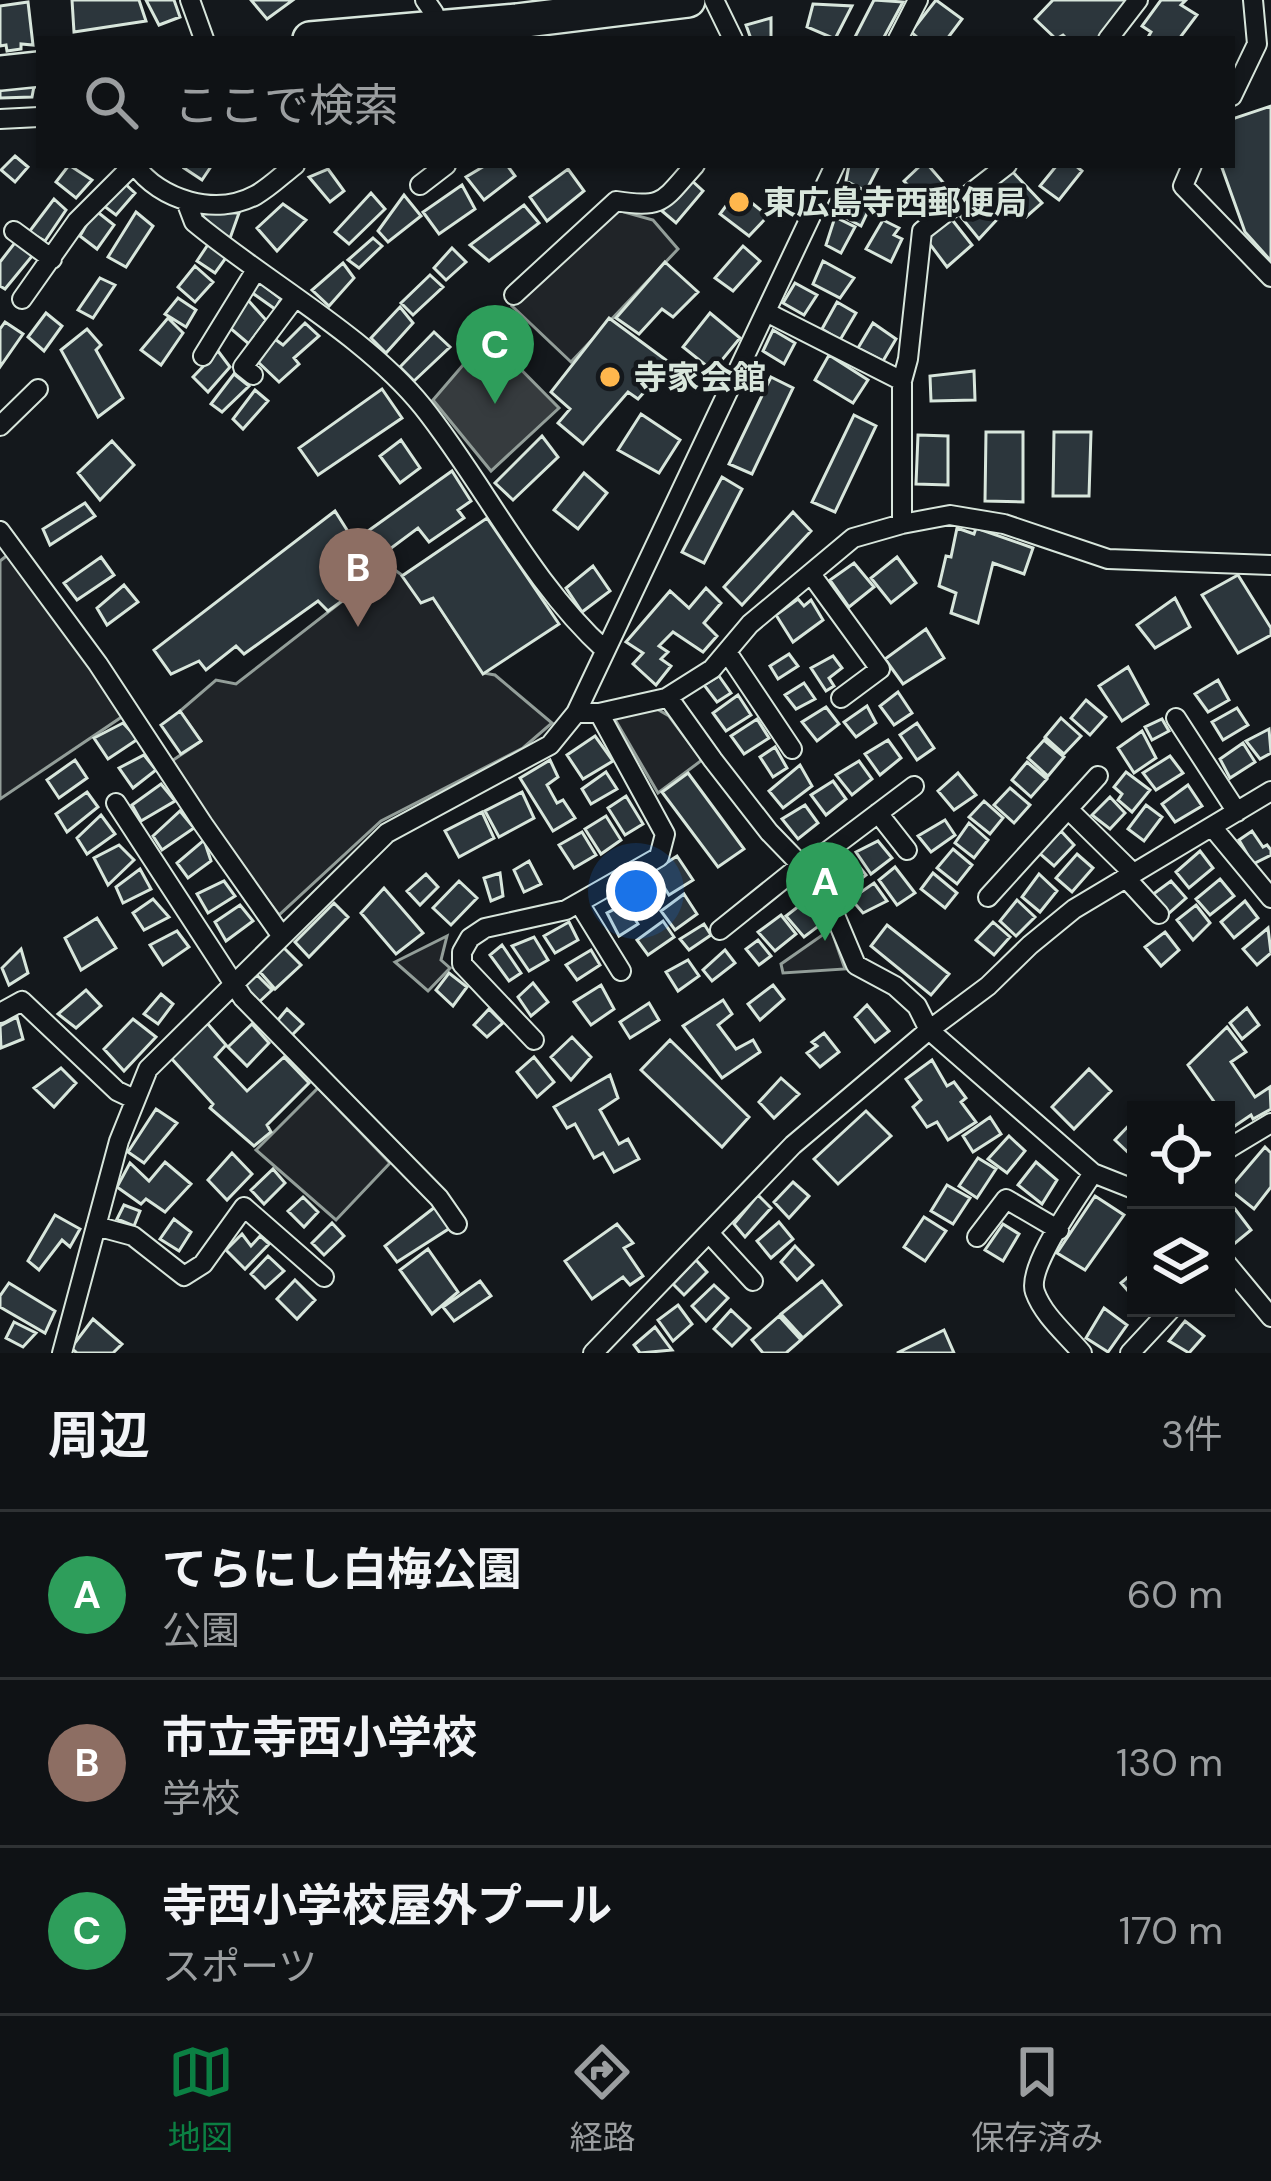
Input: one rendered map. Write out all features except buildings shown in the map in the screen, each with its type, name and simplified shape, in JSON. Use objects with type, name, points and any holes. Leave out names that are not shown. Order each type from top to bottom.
[{"type":"highway","points":[[324,36],[429,13],[513,33],[688,0]]},
{"type":"highway","points":[[0,73],[36,69]]},
{"type":"street","points":[[190,0],[202,36]]},
{"type":"street","points":[[714,0],[732,36]]},
{"type":"street","points":[[900,36],[918,0]]},
{"type":"street","points":[[1110,36],[1138,0]]},
{"type":"street","points":[[1235,90],[1257,44],[1253,0]]},
{"type":"street","points":[[0,119],[36,117]]},
{"type":"street","points":[[22,299],[77,221],[131,168]]},
{"type":"street","points":[[136,168],[146,181],[186,201],[225,202],[249,198],[291,168]]},
{"type":"street","points":[[420,185],[442,168]]},
{"type":"street","points":[[514,295],[616,201],[647,206],[664,200],[692,168]]},
{"type":"street","points":[[62,1353],[134,1099],[148,1069],[387,833],[550,746],[576,713],[834,168]]},
{"type":"street","points":[[902,524],[902,381],[922,231],[1003,168]]},
{"type":"street","points":[[1191,168],[1183,186],[1271,277]]},
{"type":"street","points":[[186,201],[194,222],[354,341],[421,404],[568,611],[605,650]]},
{"type":"street","points":[[0,247],[17,228],[52,259]]},
{"type":"street","points":[[203,356],[256,269]]},
{"type":"street","points":[[253,375],[244,367],[294,299]]},
{"type":"street","points":[[766,312],[902,381]]},
{"type":"street","points":[[0,425],[38,389]]},
{"type":"street","points":[[576,713],[599,713],[668,697],[712,669],[750,625],[854,538],[902,524],[950,515],[1004,524],[1108,559],[1271,565]]},
{"type":"street","points":[[0,531],[98,664],[281,935]]},
{"type":"street","points":[[811,574],[880,669],[841,698]]},
{"type":"street","points":[[727,652],[792,749]]},
{"type":"street","points":[[668,697],[832,908],[856,964],[895,986],[917,1006],[929,1030],[1093,1173],[1127,1186]]},
{"type":"street","points":[[534,1040],[462,964],[470,938],[485,928],[566,910],[659,857],[665,834],[599,713]]},
{"type":"street","points":[[1176,718],[1237,812]]},
{"type":"street","points":[[988,897],[1098,776]]},
{"type":"street","points":[[720,930],[914,786]]},
{"type":"street","points":[[593,1353],[794,1145],[929,1030],[988,986],[1074,910],[1271,791]]},
{"type":"street","points":[[116,803],[243,998],[439,1198],[457,1224]]},
{"type":"street","points":[[1068,809],[1159,914]]},
{"type":"street","points":[[878,813],[907,850]]},
{"type":"street","points":[[1213,828],[1271,898]]},
{"type":"street","points":[[579,903],[622,971]]},
{"type":"street","points":[[0,1013],[22,1001],[117,1091],[134,1099]]},
{"type":"street","points":[[1235,1145],[1271,1123]]},
{"type":"street","points":[[1082,1353],[1033,1288],[1035,1268],[1093,1173]]},
{"type":"street","points":[[977,1237],[1006,1199],[1059,1230]]},
{"type":"street","points":[[96,1226],[133,1236],[184,1276],[203,1264],[244,1207],[323,1277]]},
{"type":"street","points":[[709,1233],[753,1281]]},
{"type":"street","points":[[1235,1273],[1271,1316]]},
{"type":"street","points":[[1130,1353],[1164,1317]]},
{"type":"shaded area","points":[[617,210],[653,220],[678,249],[571,362],[512,306]]},
{"type":"shaded area","points":[[488,336],[559,408],[491,471],[433,400]]},
{"type":"shaded area","points":[[14,550],[129,712],[0,799],[0,561]]},
{"type":"shaded area","points":[[395,570],[433,598],[483,673],[495,675],[552,723],[523,748],[381,821],[279,915],[166,765],[201,741],[180,711],[216,680],[236,684],[359,588]]},
{"type":"shaded area","points":[[650,705],[669,716],[702,760],[658,793],[613,716]]},
{"type":"shaded area","points":[[831,929],[845,969],[783,973],[781,964]]},
{"type":"shaded area","points":[[447,936],[441,960],[450,968],[428,991],[395,962]]},
{"type":"shaded area","points":[[318,1088],[390,1163],[336,1220],[256,1150]]},
{"type":"place","name":"東広島寺西郵便局","points":[[739,202]]},
{"type":"place","name":"寺家会館","points":[[610,377]]},
{"type":"place","name":"寺西小学校屋外プール","points":[[495,404]]},
{"type":"place","name":"市立寺西小学校","points":[[358,627]]},
{"type":"place","name":"てらにし白梅公園","points":[[825,941]]}]
